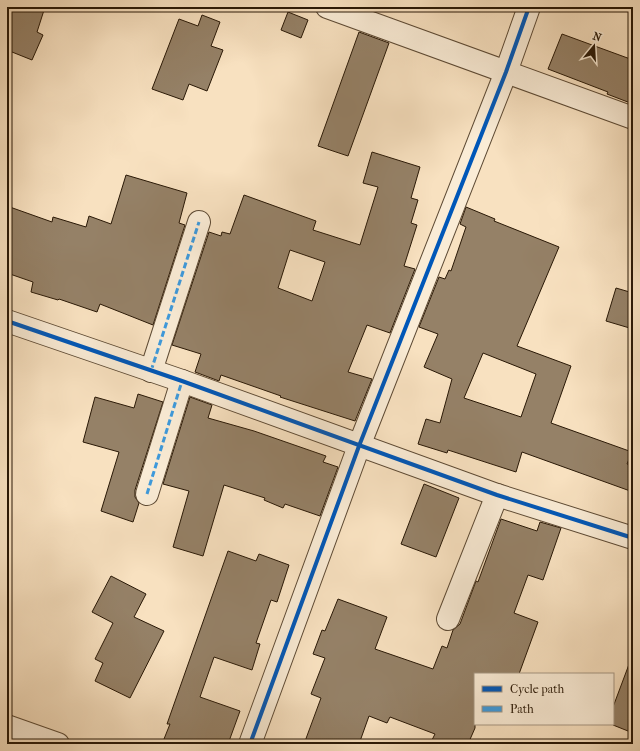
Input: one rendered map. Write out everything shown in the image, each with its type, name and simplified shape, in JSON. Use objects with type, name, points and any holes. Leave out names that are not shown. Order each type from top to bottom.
[{"type":"street","points":[[327,7],[633,118]]},
{"type":"street","points":[[250,744],[359,446],[506,72],[529,7]]},
{"type":"street","points":[[151,371],[199,222]]},
{"type":"street","points":[[7,321],[182,381],[497,495],[633,538]]},
{"type":"street","points":[[146,494],[182,381]]},
{"type":"street","points":[[448,619],[497,495]]},
{"type":"street","points":[[7,726],[58,744]]},
{"type":"building","points":[[7,7],[45,7],[37,32],[43,35],[32,60],[7,50]]},
{"type":"building","points":[[288,12],[308,20],[301,38],[281,30]]},
{"type":"building","points":[[202,15],[220,22],[211,46],[223,50],[207,91],[189,84],[183,100],[152,89],[179,19],[198,26]]},
{"type":"building","points":[[359,32],[389,43],[348,156],[318,146]]},
{"type":"building","points":[[562,34],[633,60],[633,104],[607,94],[608,92],[548,69]]},
{"type":"building","points":[[372,152],[420,167],[411,198],[418,200],[411,223],[417,225],[404,266],[415,269],[390,333],[367,325],[348,372],[372,379],[355,421],[280,397],[281,396],[221,375],[219,381],[195,372],[201,354],[172,345],[209,232],[221,236],[222,232],[230,234],[244,195],[316,221],[313,230],[360,245],[378,187],[363,183]],"holes":[[[290,250],[325,262],[312,301],[278,288]]]},
{"type":"building","points":[[126,175],[187,193],[179,223],[185,225],[153,325],[100,304],[97,312],[59,299],[58,300],[31,292],[33,282],[7,273],[7,206],[52,222],[53,217],[86,227],[89,216],[111,224]]},
{"type":"building","points":[[466,207],[495,219],[494,221],[559,247],[517,346],[571,366],[551,423],[632,452],[627,464],[633,466],[633,492],[522,452],[516,472],[448,450],[447,453],[418,444],[426,419],[440,423],[452,379],[424,367],[438,334],[419,327],[439,277],[445,279],[449,270],[451,271],[466,227],[460,224]],"holes":[[[483,353],[536,374],[521,417],[464,398]]]},
{"type":"building","points":[[616,288],[633,293],[633,329],[606,321]]},
{"type":"building","points":[[138,394],[163,402],[135,490],[135,497],[139,503],[133,522],[101,511],[119,452],[83,442],[95,397],[134,408]]},
{"type":"building","points":[[190,397],[212,405],[208,418],[254,431],[326,456],[323,462],[338,467],[320,516],[285,504],[283,508],[264,500],[265,498],[224,485],[203,556],[173,547],[189,491],[163,484]]},
{"type":"building","points":[[424,484],[459,498],[436,557],[401,544]]},
{"type":"building","points":[[501,519],[537,531],[540,522],[561,528],[543,580],[528,575],[514,613],[538,622],[519,673],[474,673],[475,728],[468,744],[430,744],[435,734],[390,717],[387,723],[369,716],[359,744],[304,744],[321,698],[311,694],[325,658],[313,654],[322,630],[325,631],[338,599],[387,617],[375,649],[433,669],[442,646],[447,648],[453,630],[460,624],[476,581],[478,582]]},
{"type":"building","points":[[228,551],[256,561],[259,554],[289,565],[277,602],[271,600],[256,643],[260,644],[252,670],[214,657],[200,697],[240,711],[228,744],[162,744],[170,724],[167,724]]},
{"type":"building","points":[[111,576],[146,594],[134,617],[164,631],[130,698],[95,681],[103,663],[95,659],[113,623],[92,612]]},
{"type":"building","points":[[631,659],[633,660],[633,733],[613,725],[614,704]]},
{"type":"marked path","points":[[151,371],[199,222]]},
{"type":"marked path","points":[[147,494],[182,381]]},
{"type":"cycle path","points":[[250,744],[359,446],[506,72],[529,7]]},
{"type":"cycle path","points":[[7,321],[182,381],[497,495],[633,538]]}]
